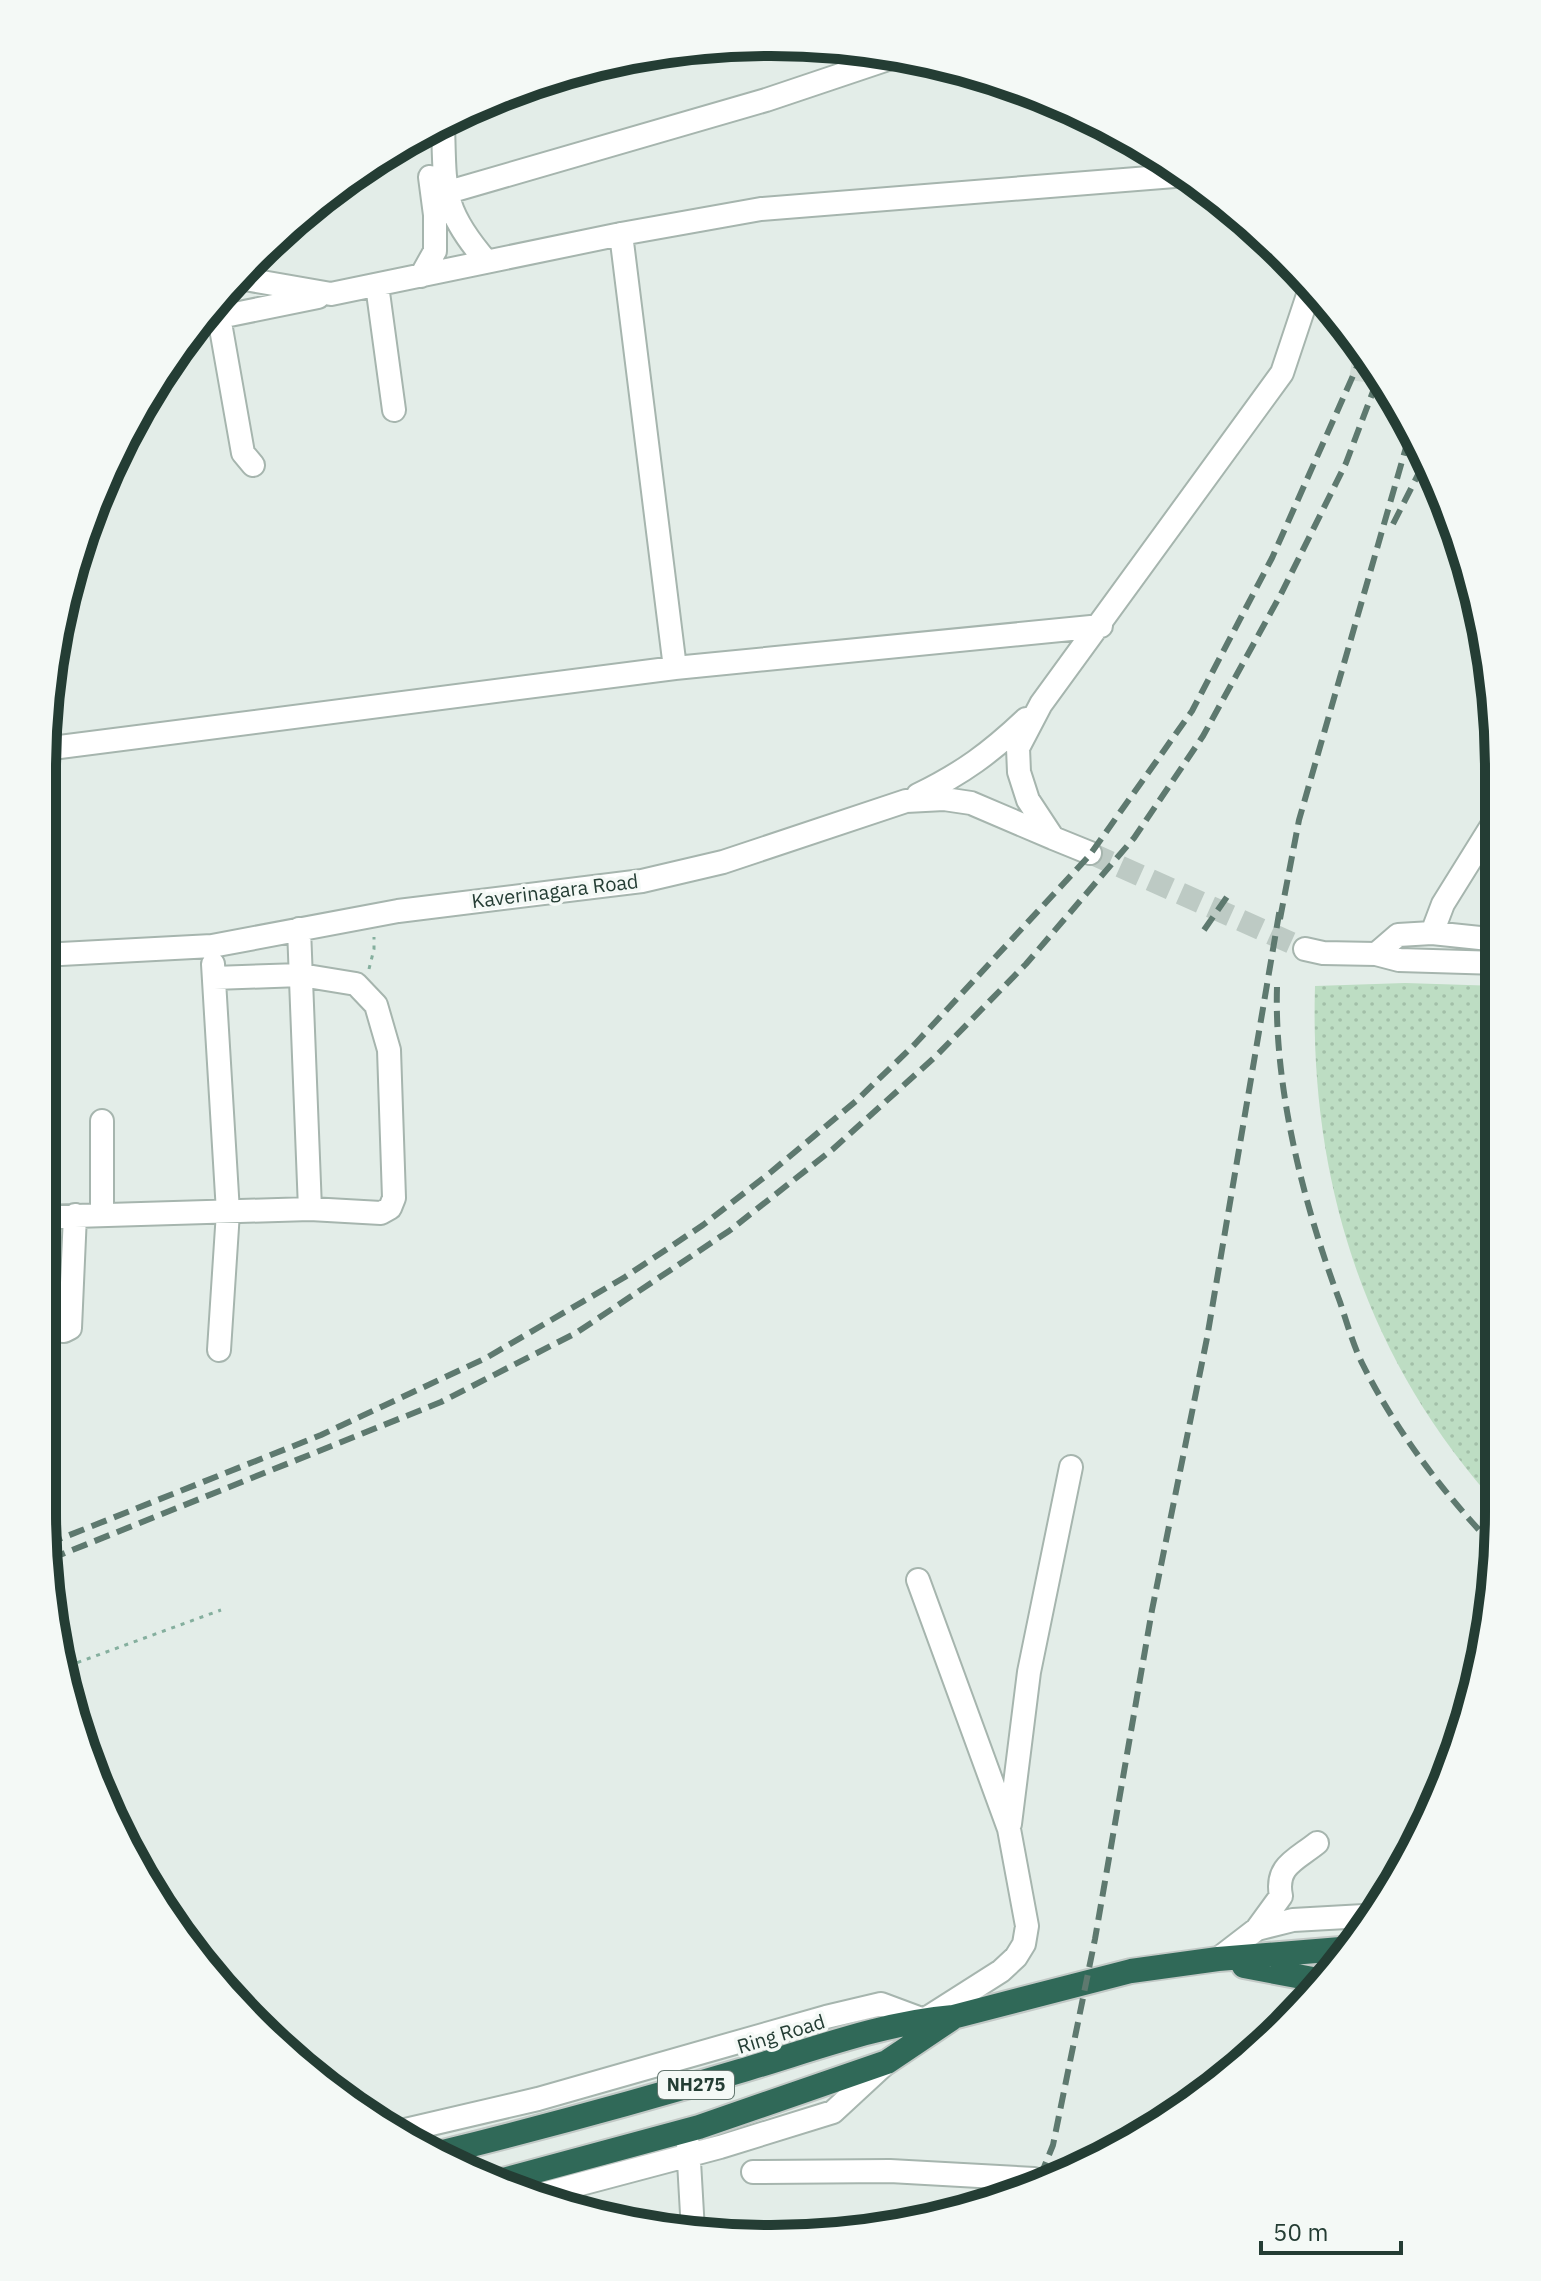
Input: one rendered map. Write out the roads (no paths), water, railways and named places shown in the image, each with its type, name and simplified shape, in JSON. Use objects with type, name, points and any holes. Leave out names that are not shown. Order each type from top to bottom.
[{"type":"highway","name":"Ring Road","points":[[452,2150],[584,2118],[872,2032],[953,2017],[1131,1971],[1218,1959],[1333,1950]]},
{"type":"highway","name":"Ring Road","points":[[1185,1965],[1250,1966],[1309,1981]]},
{"type":"highway","name":"Ring Road","points":[[514,2177],[686,2131],[887,2062],[953,2017]]},
{"type":"street","points":[[445,193],[766,100],[874,64]]},
{"type":"street","points":[[443,136],[445,193],[463,235],[487,262]]},
{"type":"street","points":[[421,276],[435,251],[430,143]]},
{"type":"street","points":[[219,317],[453,267],[761,209],[1168,177]]},
{"type":"street","points":[[621,234],[675,668]]},
{"type":"street","points":[[251,280],[331,294]]},
{"type":"street","points":[[377,285],[394,410]]},
{"type":"street","points":[[1053,838],[1028,800],[1019,772],[1018,748],[1027,726],[1282,373],[1307,298]]},
{"type":"street","points":[[215,322],[243,453],[253,465]]},
{"type":"street","points":[[57,747],[675,668],[1101,626]]},
{"type":"street","points":[[906,801],[954,777],[989,754],[1041,704]]},
{"type":"street","name":"Kaverinagara Road","points":[[56,954],[212,946],[398,911],[642,881],[723,862],[906,801],[944,799],[971,803],[1090,853]]},
{"type":"street","points":[[1432,933],[1443,904],[1485,836]]},
{"type":"street","points":[[299,929],[310,1209]]},
{"type":"street","points":[[1376,954],[1398,935],[1432,933],[1485,939]]},
{"type":"street","points":[[212,946],[228,1212],[219,1350]]},
{"type":"street","points":[[1305,949],[1323,953],[1376,954],[1399,960],[1485,963]]},
{"type":"street","points":[[56,1216],[310,1209],[381,1213],[390,1208],[394,1198],[389,1050],[376,1005],[356,984],[301,975],[214,978]]},
{"type":"street","points":[[102,1121],[102,1214]]},
{"type":"street","points":[[56,1330],[70,1328],[72,1321],[75,1215]]},
{"type":"street","points":[[1009,1829],[1029,1672],[1071,1467]]},
{"type":"street","points":[[412,2128],[538,2099],[881,2004],[924,2020],[1001,1971],[1016,1957],[1024,1944],[1027,1926],[1009,1829],[918,1580]]},
{"type":"street","points":[[1218,1959],[1257,1929],[1281,1896],[1278,1879],[1282,1872],[1317,1843]]},
{"type":"street","points":[[1257,1929],[1293,1920],[1358,1916]]},
{"type":"street","points":[[554,2191],[690,2155],[833,2112],[887,2062]]},
{"type":"street","points":[[686,2131],[693,2220]]},
{"type":"street","points":[[753,2172],[890,2171],[1024,2178]]},
{"type":"tunnel","points":[[1090,853],[1305,949]]},
{"type":"railway","points":[[57,1540],[321,1435],[486,1358],[625,1277],[703,1225],[856,1101],[915,1044],[1089,856],[1192,711],[1272,558],[1358,364]]},
{"type":"railway","points":[[58,1556],[441,1402],[576,1333],[729,1231],[833,1149],[935,1057],[1026,964],[1134,838],[1203,736],[1282,592],[1346,463],[1374,389]]},
{"type":"railway","points":[[1280,919],[1299,820],[1407,446]]},
{"type":"railway","points":[[1393,524],[1419,472]]},
{"type":"railway","points":[[1204,930],[1231,891]]},
{"type":"railway","points":[[1042,2172],[1053,2145],[1095,1939],[1152,1610],[1207,1338],[1280,908]]},
{"type":"railway","points":[[1277,987],[1281,1066],[1294,1147],[1315,1227],[1356,1350],[1406,1438],[1440,1484],[1484,1534]]}]
